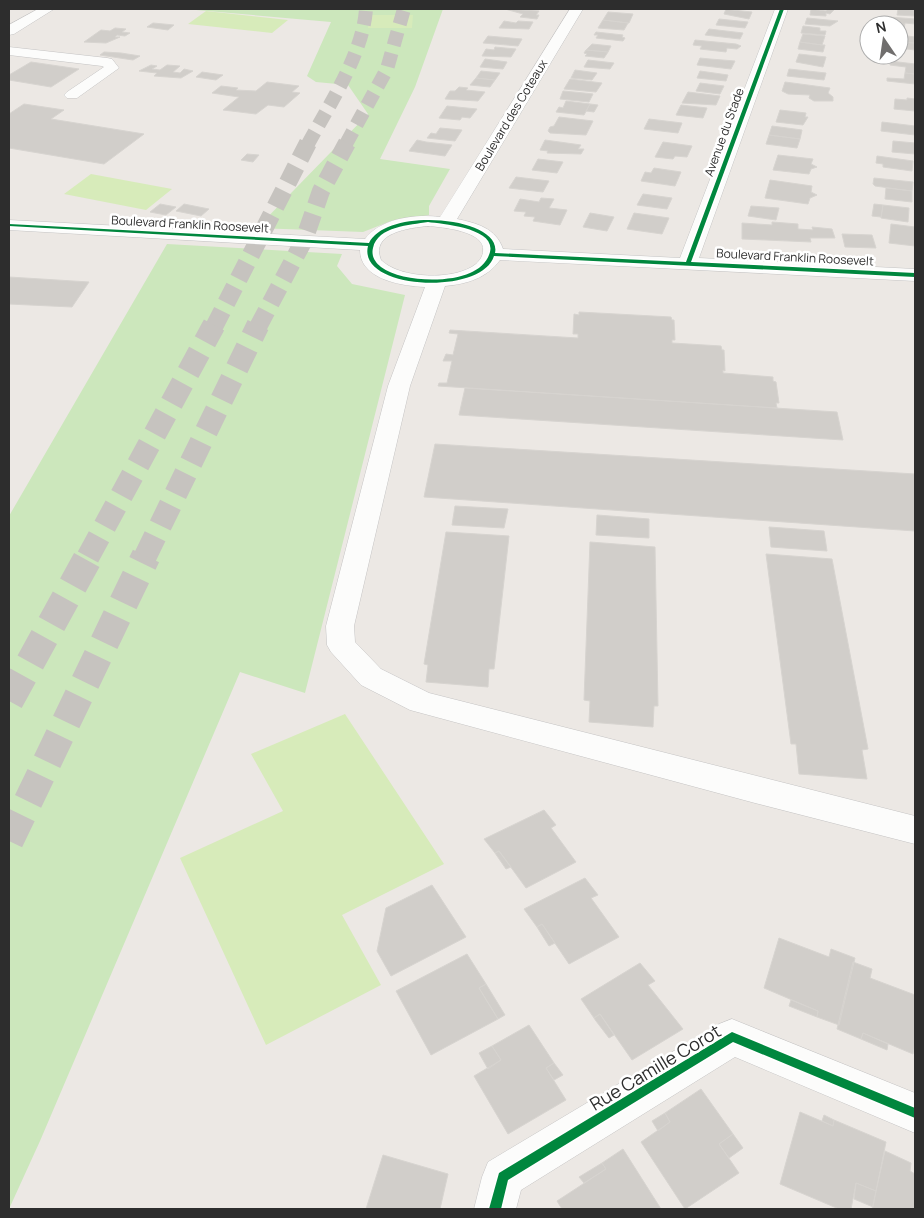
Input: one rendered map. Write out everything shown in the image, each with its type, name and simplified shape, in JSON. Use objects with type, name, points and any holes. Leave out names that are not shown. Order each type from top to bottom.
[{"type":"street","points":[[9,32],[48,9]]},
{"type":"street","name":"Boulevard des Coteaux","points":[[446,222],[576,9]]},
{"type":"street","name":"Avenue du Stade","points":[[688,263],[782,9]]},
{"type":"street","points":[[9,51],[107,62],[112,68],[72,95]]},
{"type":"street","points":[[446,222],[476,230],[487,237],[493,245],[493,254],[488,264],[475,272],[458,278],[438,281],[417,281],[397,277],[383,271],[373,263],[369,254],[370,245],[375,238],[393,228],[410,223],[446,222]]},
{"type":"street","name":"Boulevard Franklin Roosevelt","points":[[9,225],[370,245]]},
{"type":"street","name":"Boulevard Franklin Roosevelt","points":[[493,254],[915,275]]},
{"type":"street","points":[[438,281],[430,297],[399,386],[340,626],[341,645],[371,677],[421,702],[915,830]]},
{"type":"street","name":"Rue Camille Corot","points":[[495,1209],[503,1177],[732,1037],[915,1113]]},
{"type":"green space","points":[[185,9],[443,9],[415,87],[380,159],[450,169],[429,206],[429,215],[391,221],[363,232],[257,228],[368,114],[348,85],[316,82],[307,76],[331,22]]},
{"type":"green space","points":[[206,11],[288,20],[272,33],[188,24]]},
{"type":"green space","points":[[370,15],[413,15],[412,28],[368,28]]},
{"type":"green space","points":[[91,174],[172,189],[146,210],[64,194]]},
{"type":"green space","points":[[167,244],[342,254],[337,266],[352,284],[405,295],[305,693],[240,672],[40,1141],[9,1209],[9,516]]},
{"type":"green space","points":[[345,714],[444,864],[342,915],[381,985],[266,1045],[180,858],[283,811],[251,754]]},
{"type":"building","points":[[505,9],[539,11],[536,15],[539,15],[537,19],[520,17],[523,14]]},
{"type":"building","points":[[726,9],[752,12],[749,19],[724,14]]},
{"type":"building","points":[[811,9],[826,11],[827,9],[835,9],[830,14],[826,13],[826,16],[810,15]]},
{"type":"building","points":[[898,9],[915,10],[915,16],[897,15]]},
{"type":"building","points":[[608,12],[633,14],[629,23],[603,20]]},
{"type":"building","points":[[807,18],[838,21],[830,26],[805,24]]},
{"type":"building","points":[[719,19],[748,22],[745,28],[716,25]]},
{"type":"building","points":[[909,19],[915,19],[915,24],[909,23]]},
{"type":"building","points":[[603,20],[628,23],[624,30],[598,28]]},
{"type":"building","points":[[504,21],[516,23],[518,21],[533,22],[529,29],[499,28]]},
{"type":"building","points":[[153,23],[174,25],[168,30],[147,27]]},
{"type":"building","points":[[803,26],[820,28],[820,31],[826,31],[825,35],[801,33]]},
{"type":"building","points":[[115,28],[126,29],[122,32],[130,33],[125,36],[117,35],[115,37],[120,37],[106,43],[84,42],[101,30],[110,31]]},
{"type":"building","points":[[709,29],[743,33],[740,39],[705,35]]},
{"type":"building","points":[[596,32],[623,35],[622,37],[625,38],[623,41],[596,38],[598,35],[594,35]]},
{"type":"building","points":[[803,34],[825,36],[822,45],[800,42]]},
{"type":"building","points":[[488,36],[522,39],[518,46],[483,43]]},
{"type":"building","points":[[909,36],[915,37],[915,43],[909,43]]},
{"type":"building","points":[[695,40],[741,46],[737,49],[727,48],[726,52],[700,49],[702,46],[693,45]]},
{"type":"building","points":[[800,42],[825,45],[823,52],[798,49]]},
{"type":"building","points":[[909,43],[915,43],[915,50],[909,49]]},
{"type":"building","points":[[592,44],[611,46],[608,52],[586,50]]},
{"type":"building","points":[[495,47],[516,49],[511,57],[482,56],[486,49],[494,50]]},
{"type":"building","points":[[586,50],[608,52],[604,58],[585,56],[587,54],[584,53]]},
{"type":"building","points":[[104,52],[140,56],[133,60],[100,55]]},
{"type":"building","points":[[799,54],[826,57],[823,67],[796,62]]},
{"type":"building","points":[[700,58],[735,61],[731,69],[697,65]]},
{"type":"building","points":[[485,59],[507,62],[503,69],[480,67]]},
{"type":"building","points":[[588,60],[614,63],[610,69],[584,67]]},
{"type":"building","points":[[31,62],[79,69],[51,87],[9,80],[9,75]]},
{"type":"building","points":[[915,64],[915,74],[905,73],[906,67],[890,65]]},
{"type":"building","points":[[151,65],[157,66],[152,69],[160,70],[167,65],[180,66],[173,72],[180,73],[184,69],[193,71],[181,78],[154,76],[157,73],[139,71]]},
{"type":"building","points":[[789,69],[826,73],[824,80],[787,76]]},
{"type":"building","points":[[575,70],[597,73],[592,80],[571,78]]},
{"type":"building","points":[[481,71],[500,73],[495,80],[476,78]]},
{"type":"building","points":[[700,71],[728,75],[726,81],[697,78]]},
{"type":"building","points":[[202,72],[223,75],[216,80],[196,77]]},
{"type":"building","points":[[905,73],[915,74],[915,84],[887,81],[887,78],[904,79]]},
{"type":"building","points":[[476,78],[495,80],[490,87],[470,85]]},
{"type":"building","points":[[570,79],[602,83],[596,92],[564,89]]},
{"type":"building","points":[[267,82],[299,86],[292,92],[300,93],[284,107],[268,105],[256,114],[223,110],[239,97],[212,93],[221,86],[238,88],[236,90],[256,91]]},
{"type":"building","points":[[785,82],[830,88],[828,93],[833,97],[833,101],[814,101],[809,98],[810,95],[788,94],[782,91]]},
{"type":"building","points":[[700,83],[724,86],[720,94],[696,91]]},
{"type":"building","points":[[459,87],[468,88],[466,90],[485,92],[478,101],[445,99],[450,91],[455,91]]},
{"type":"building","points":[[563,91],[593,94],[589,102],[560,99]]},
{"type":"building","points":[[688,92],[720,96],[716,105],[682,103]]},
{"type":"building","points":[[907,98],[915,99],[915,111],[894,109],[895,99],[907,100]]},
{"type":"building","points":[[566,101],[590,104],[584,115],[556,112],[559,107],[563,108]]},
{"type":"building","points":[[24,104],[64,110],[51,119],[144,134],[104,164],[9,148],[9,114]]},
{"type":"building","points":[[590,104],[598,105],[594,112],[586,111]]},
{"type":"building","points":[[681,105],[707,108],[703,118],[676,115]]},
{"type":"building","points":[[447,106],[477,109],[470,118],[462,117],[460,120],[439,118]]},
{"type":"building","points":[[780,110],[806,113],[805,117],[808,117],[803,125],[776,122]]},
{"type":"building","points":[[559,117],[593,121],[586,135],[550,133],[548,131],[550,127],[554,126]]},
{"type":"building","points":[[649,119],[682,123],[678,133],[644,129]]},
{"type":"building","points":[[882,122],[915,126],[915,135],[881,131]]},
{"type":"building","points":[[772,126],[802,130],[800,139],[769,135]]},
{"type":"building","points":[[440,128],[462,130],[455,141],[427,138],[431,133],[436,134]]},
{"type":"building","points":[[769,135],[800,139],[797,148],[766,144]]},
{"type":"building","points":[[417,140],[452,145],[445,156],[409,151]]},
{"type":"building","points":[[545,140],[581,145],[578,149],[584,149],[581,154],[547,153],[548,151],[540,150]]},
{"type":"building","points":[[893,141],[915,143],[915,154],[892,152]]},
{"type":"building","points":[[663,142],[692,146],[687,157],[675,156],[673,159],[655,157]]},
{"type":"building","points":[[247,154],[259,155],[253,162],[241,160]]},
{"type":"building","points":[[778,155],[813,159],[811,164],[817,167],[811,169],[809,174],[773,170]]},
{"type":"building","points":[[877,156],[913,161],[912,171],[883,167],[883,164],[876,163]]},
{"type":"building","points":[[538,159],[563,162],[557,173],[532,170]]},
{"type":"building","points":[[654,168],[681,172],[675,186],[641,181],[645,172],[651,173]]},
{"type":"building","points":[[516,177],[549,181],[543,192],[509,188]]},
{"type":"building","points":[[874,178],[913,182],[912,191],[875,186],[873,184]]},
{"type":"building","points":[[770,180],[812,186],[811,192],[817,195],[810,198],[808,204],[765,198]]},
{"type":"building","points":[[886,188],[912,191],[912,202],[885,199]]},
{"type":"building","points":[[643,194],[672,198],[667,209],[637,205]]},
{"type":"building","points":[[541,198],[554,199],[549,208],[567,210],[560,225],[533,221],[535,217],[524,216],[526,212],[514,211],[520,199],[539,202]]},
{"type":"building","points":[[160,204],[176,207],[166,215],[150,212]]},
{"type":"building","points":[[184,204],[209,209],[201,216],[176,211]]},
{"type":"building","points":[[874,204],[883,205],[881,217],[872,216]]},
{"type":"building","points":[[883,205],[909,208],[908,222],[881,218]]},
{"type":"building","points":[[751,206],[779,208],[776,220],[748,216]]},
{"type":"building","points":[[590,213],[614,217],[607,231],[583,227]]},
{"type":"building","points":[[634,213],[669,218],[662,234],[627,229]]},
{"type":"building","points":[[772,222],[798,224],[798,229],[813,230],[812,227],[832,229],[835,238],[810,238],[811,242],[742,239],[742,223],[772,225]]},
{"type":"building","points":[[891,224],[915,227],[915,246],[889,243]]},
{"type":"building","points":[[842,234],[872,235],[876,248],[845,247]]},
{"type":"building","points":[[9,277],[89,282],[72,307],[9,304]]},
{"type":"building","points":[[579,312],[671,317],[674,320],[675,340],[672,340],[672,343],[721,346],[722,350],[724,350],[725,371],[723,370],[723,373],[773,377],[773,381],[776,382],[779,403],[776,403],[777,408],[438,386],[439,383],[447,383],[452,361],[443,361],[446,354],[453,355],[458,334],[449,333],[450,330],[578,338],[578,334],[573,334],[574,314],[579,315]]},
{"type":"building","points":[[465,388],[837,412],[843,440],[459,415]]},
{"type":"building","points":[[435,444],[915,474],[915,531],[424,497]]},
{"type":"building","points":[[455,506],[508,509],[504,528],[452,525]]},
{"type":"building","points":[[597,515],[649,519],[649,538],[596,535]]},
{"type":"building","points":[[769,527],[824,531],[827,551],[771,547]]},
{"type":"building","points":[[446,532],[509,536],[494,669],[489,669],[488,687],[426,682],[428,665],[424,664]]},
{"type":"building","points":[[590,542],[655,547],[658,706],[654,706],[653,727],[589,722],[590,701],[584,700]]},
{"type":"building","points":[[766,554],[832,559],[868,749],[862,750],[867,779],[799,774],[796,744],[791,744]]},
{"type":"building","points":[[544,810],[556,825],[551,828],[576,862],[526,888],[499,851],[495,853],[484,839]]},
{"type":"building","points":[[499,851],[511,867],[506,869],[495,853]]},
{"type":"building","points":[[585,878],[598,895],[591,898],[619,937],[569,964],[542,924],[537,927],[524,909]]},
{"type":"building","points":[[432,885],[466,937],[391,976],[377,951],[386,908]]},
{"type":"building","points":[[542,924],[555,943],[549,946],[537,927]]},
{"type":"building","points":[[779,938],[829,957],[831,949],[855,958],[839,1025],[817,1017],[818,1011],[764,988]]},
{"type":"building","points":[[467,954],[486,984],[479,988],[498,1019],[431,1055],[396,991]]},
{"type":"building","points":[[853,962],[872,969],[870,978],[915,995],[915,1043],[913,1054],[863,1033],[861,1039],[837,1029]]},
{"type":"building","points":[[640,963],[655,981],[648,985],[683,1029],[632,1060],[600,1014],[594,1018],[581,999]]},
{"type":"building","points":[[486,984],[505,1015],[498,1019],[479,988]]},
{"type":"building","points":[[791,1000],[818,1011],[817,1017],[789,1006]]},
{"type":"building","points":[[600,1014],[614,1035],[609,1038],[594,1018]]},
{"type":"building","points":[[529,1025],[554,1063],[546,1068],[566,1100],[508,1134],[474,1076],[501,1060],[492,1046]]},
{"type":"building","points":[[863,1033],[888,1044],[887,1050],[861,1039]]},
{"type":"building","points":[[492,1046],[501,1060],[488,1069],[479,1053]]},
{"type":"building","points":[[554,1063],[563,1075],[554,1080],[546,1068]]},
{"type":"building","points":[[701,1089],[733,1134],[719,1144],[739,1173],[685,1209],[641,1142],[670,1122],[665,1113]]},
{"type":"building","points":[[800,1112],[833,1126],[834,1120],[886,1142],[876,1191],[856,1183],[851,1209],[839,1209],[780,1184]]},
{"type":"building","points":[[665,1113],[670,1122],[658,1131],[652,1121]]},
{"type":"building","points":[[824,1115],[834,1120],[833,1126],[822,1121]]},
{"type":"building","points":[[733,1134],[743,1148],[729,1158],[719,1144]]},
{"type":"building","points":[[623,1149],[661,1209],[562,1209],[557,1201],[606,1169],[602,1163]]},
{"type":"building","points":[[885,1151],[911,1163],[910,1171],[915,1174],[915,1209],[872,1209]]},
{"type":"building","points":[[383,1155],[448,1174],[440,1209],[366,1209]]},
{"type":"building","points":[[602,1163],[606,1169],[584,1183],[579,1177]]},
{"type":"building","points":[[856,1183],[876,1191],[873,1207],[854,1199]]},
{"type":"tunnel","points":[[308,144],[352,61],[364,26],[366,9]]},
{"type":"tunnel","points":[[346,144],[387,69],[404,9]]},
{"type":"tunnel","points":[[214,327],[308,143]]},
{"type":"tunnel","points":[[258,327],[304,240],[321,191],[347,143]]},
{"type":"tunnel","points":[[88,557],[214,325]]},
{"type":"tunnel","points":[[145,557],[258,325]]},
{"type":"tunnel","points":[[9,701],[89,556]]},
{"type":"tunnel","points":[[9,841],[146,556]]},
{"type":"cycle path","points":[[688,263],[782,9]]},
{"type":"cycle path","points":[[428,221],[460,225],[483,234],[490,241],[493,249],[490,260],[482,269],[470,275],[439,281],[407,279],[394,276],[377,267],[370,256],[370,249],[378,235],[393,227],[428,221]]},
{"type":"cycle path","points":[[9,225],[370,245]]},
{"type":"cycle path","points":[[493,254],[915,275]]},
{"type":"cycle path","points":[[495,1209],[503,1177],[732,1037],[915,1113]]}]
